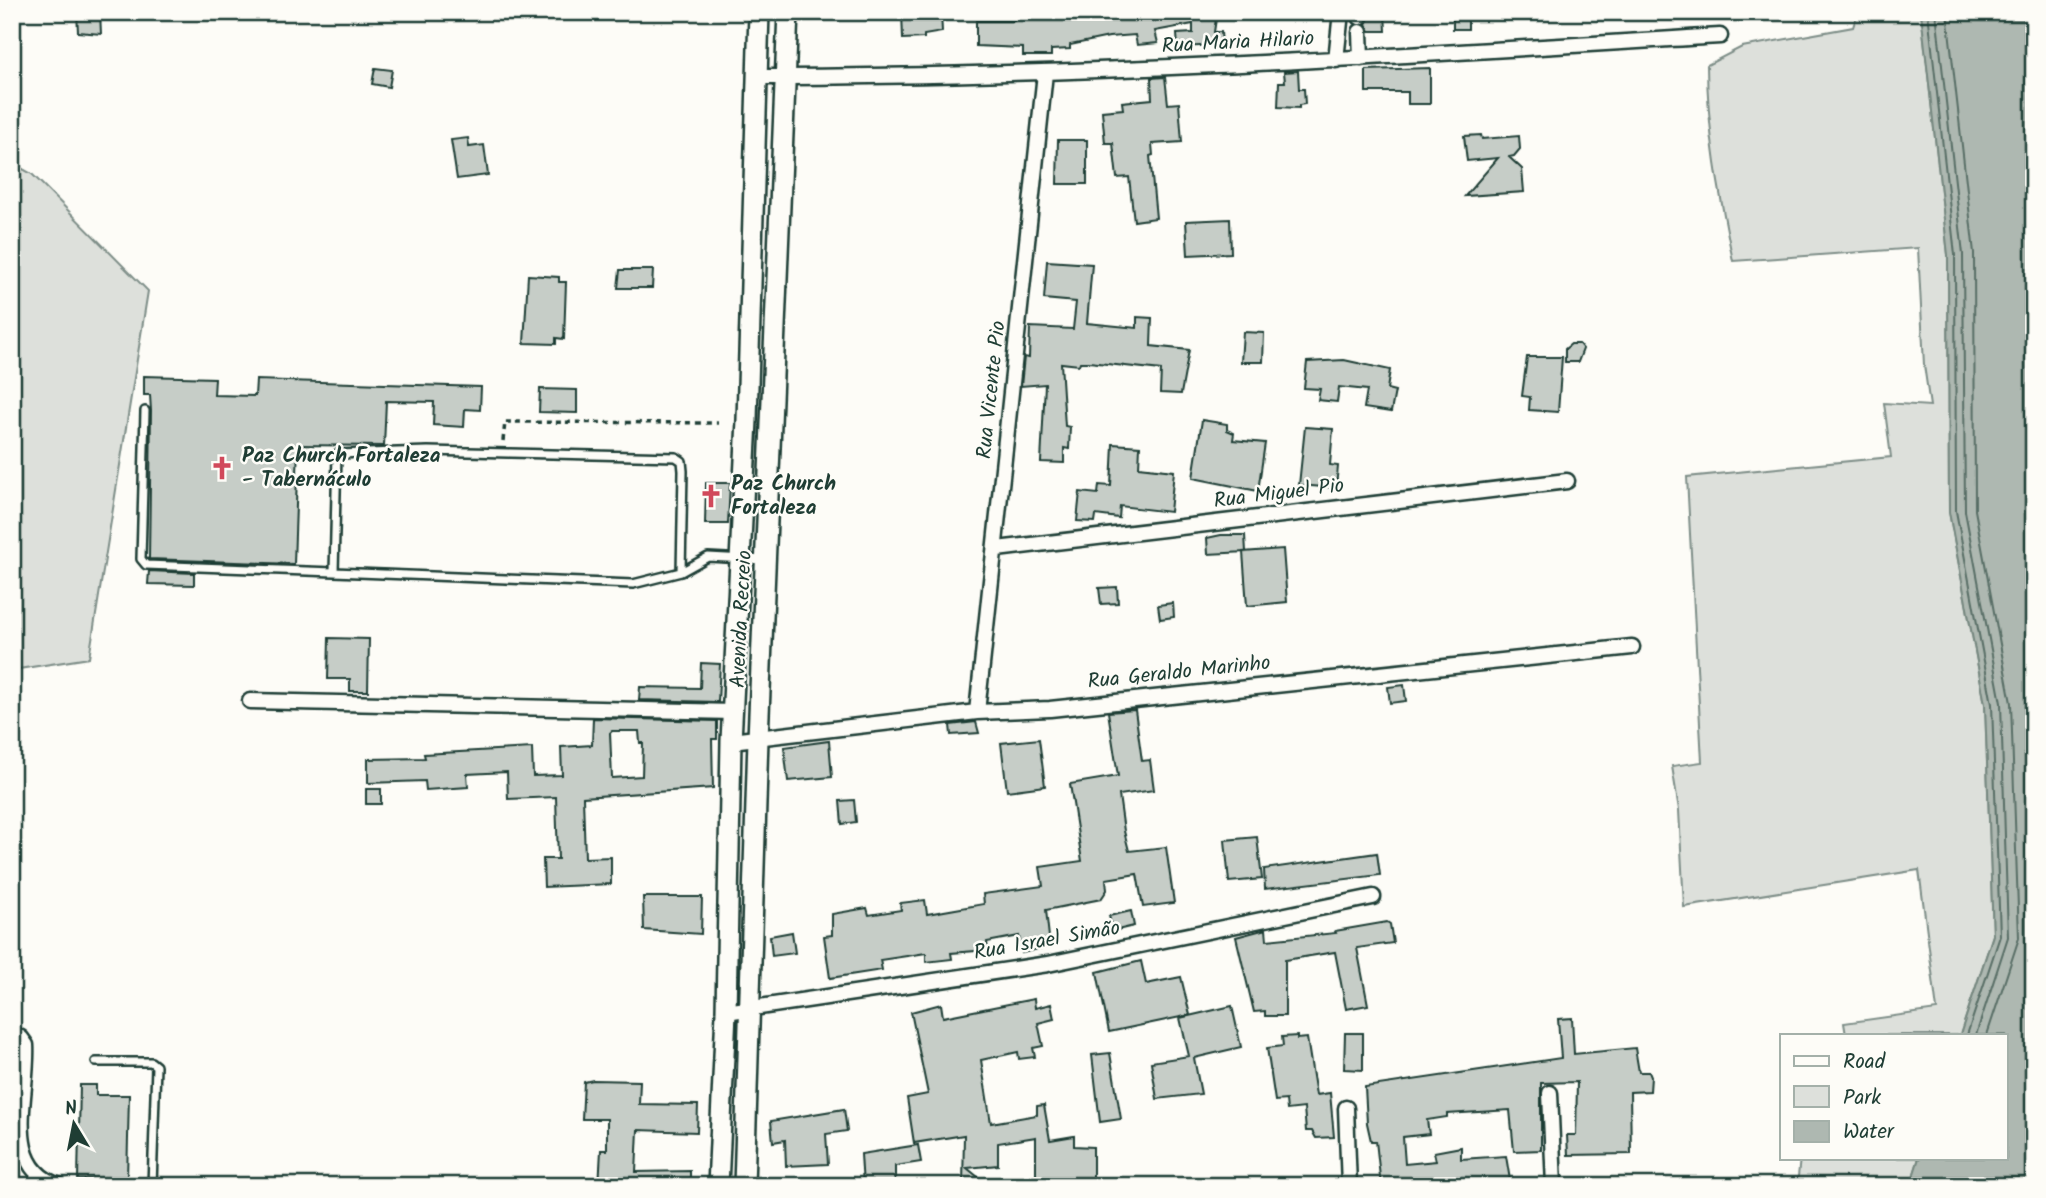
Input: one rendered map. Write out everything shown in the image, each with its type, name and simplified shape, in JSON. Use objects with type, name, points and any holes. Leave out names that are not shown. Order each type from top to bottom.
[{"type":"main road","name":"Avenida Recreio","points":[[718,1186],[726,1013],[731,741],[747,420],[759,12]]},
{"type":"main road","name":"Avenida Recreio","points":[[744,1186],[758,739],[788,12]]},
{"type":"main road","points":[[747,420],[773,421]]},
{"type":"street","points":[[1336,60],[1341,12]]},
{"type":"street","points":[[1359,20],[1360,58]]},
{"type":"street","name":"Rua Maria Hilario","points":[[757,76],[1045,73],[1336,60],[1720,36]]},
{"type":"street","name":"Rua Vicente Pio","points":[[977,712],[997,549],[1045,73]]},
{"type":"street","name":"Rua Miguel Pio","points":[[997,549],[1567,481]]},
{"type":"street","name":"Rua Geraldo Marinho","points":[[731,741],[977,712],[1051,709],[1632,647]]},
{"type":"street","points":[[250,701],[733,712]]},
{"type":"street","name":"Rua Israel Simão","points":[[726,1013],[1048,964],[1373,897]]},
{"type":"street","points":[[12,1033],[26,1045],[20,1144],[34,1172],[60,1186]]},
{"type":"street","points":[[1550,1093],[1554,1186]]},
{"type":"street","points":[[1346,1108],[1349,1186]]},
{"type":"lane","points":[[145,411],[141,559],[146,565],[633,584],[681,572],[708,557],[767,560]]},
{"type":"lane","points":[[334,572],[337,454],[503,452],[679,459],[683,471],[681,572]]},
{"type":"lane","points":[[96,1062],[151,1062],[156,1066],[152,1186]]},
{"type":"path","points":[[503,452],[505,422],[718,423]]},
{"type":"green space","points":[[1858,12],[1921,12],[1948,255],[1949,512],[1985,704],[1993,935],[1960,1034],[1846,1034],[1844,1023],[1937,1010],[1919,870],[1684,907],[1679,810],[1672,766],[1702,762],[1687,477],[1891,457],[1884,403],[1930,406],[1924,365],[1918,248],[1733,261],[1723,212],[1712,139],[1707,65],[1742,47],[1853,27]]},
{"type":"green space","points":[[12,163],[32,174],[148,291],[89,658],[12,670]]},
{"type":"green space","points":[[1800,1160],[1918,1160],[1910,1186],[1797,1186]]},
{"type":"water","points":[[1921,12],[2034,12],[2034,1186],[1910,1186],[1918,1160],[2008,1160],[2008,1034],[1960,1034],[1993,935],[1985,704],[1949,512],[1948,255]]},
{"type":"building","points":[[77,12],[100,12],[101,34],[78,32]]},
{"type":"building","points":[[902,12],[941,12],[942,32],[924,35],[924,38],[903,39]]},
{"type":"building","points":[[1014,12],[1217,12],[1214,32],[1221,32],[1222,45],[1178,47],[1177,34],[1193,33],[1193,24],[1155,31],[1158,43],[1137,45],[1135,35],[1109,37],[1070,45],[1070,49],[1051,50],[1051,56],[1023,56],[1023,48],[976,46],[976,21],[1014,21]]},
{"type":"building","points":[[1372,12],[1385,12],[1386,31],[1370,31],[1366,24]]},
{"type":"building","points":[[1453,12],[1468,12],[1468,29],[1453,29]]},
{"type":"building","points":[[375,68],[392,70],[389,87],[372,84]]},
{"type":"building","points":[[1430,68],[1430,104],[1408,104],[1408,92],[1366,92],[1366,70]]},
{"type":"building","points":[[1298,71],[1299,89],[1304,89],[1305,104],[1299,105],[1299,108],[1278,107],[1279,82],[1285,82],[1284,72]]},
{"type":"building","points":[[1165,77],[1168,104],[1179,103],[1182,142],[1152,144],[1153,155],[1150,156],[1156,218],[1134,221],[1129,177],[1117,178],[1113,143],[1105,143],[1102,111],[1123,109],[1122,102],[1152,99],[1151,78]]},
{"type":"building","points":[[1481,135],[1482,139],[1519,136],[1520,149],[1514,156],[1509,157],[1522,169],[1524,192],[1465,196],[1498,158],[1467,161],[1464,136]]},
{"type":"building","points":[[468,138],[469,147],[484,145],[488,175],[457,179],[451,140]]},
{"type":"building","points":[[1058,140],[1087,140],[1087,184],[1057,184]]},
{"type":"building","points":[[1230,219],[1231,253],[1188,255],[1186,221]]},
{"type":"building","points":[[1047,261],[1092,264],[1087,323],[1137,328],[1137,317],[1152,318],[1151,346],[1189,350],[1181,394],[1160,393],[1161,370],[1089,362],[1080,362],[1079,365],[1061,363],[1065,426],[1070,427],[1069,449],[1064,448],[1064,463],[1041,462],[1045,384],[1021,386],[1024,357],[1029,358],[1030,327],[1073,329],[1076,302],[1044,299]]},
{"type":"building","points":[[620,270],[653,270],[652,288],[618,288]]},
{"type":"building","points":[[528,275],[559,277],[559,282],[566,282],[564,339],[556,338],[556,344],[524,343]]},
{"type":"building","points":[[1243,332],[1264,333],[1263,362],[1241,362]]},
{"type":"building","points":[[1571,344],[1579,344],[1583,349],[1578,362],[1565,362],[1565,349]]},
{"type":"building","points":[[1527,357],[1562,357],[1558,412],[1529,410],[1530,397],[1522,396]]},
{"type":"building","points":[[1344,360],[1390,370],[1387,389],[1395,391],[1391,412],[1364,408],[1367,390],[1339,387],[1337,402],[1318,400],[1320,389],[1304,388],[1307,362]]},
{"type":"building","name":"Paz Church Fortaleza - Tabernáculo","points":[[144,376],[215,378],[214,395],[255,396],[256,380],[481,387],[480,410],[465,409],[464,427],[433,425],[434,402],[386,401],[384,446],[298,445],[294,564],[149,559],[151,411],[150,395],[144,395]]},
{"type":"building","points":[[540,389],[577,390],[577,413],[539,412]]},
{"type":"building","points":[[1202,420],[1227,424],[1227,430],[1234,433],[1233,440],[1265,443],[1258,491],[1193,478]]},
{"type":"building","points":[[1305,427],[1333,429],[1330,465],[1338,466],[1336,488],[1299,485]]},
{"type":"building","points":[[1113,444],[1140,446],[1139,467],[1174,471],[1170,512],[1120,506],[1119,518],[1096,515],[1095,522],[1077,521],[1080,492],[1098,494],[1099,485],[1111,486]]},
{"type":"building","points":[[706,483],[730,483],[728,524],[705,524]]},
{"type":"building","points":[[1245,535],[1246,552],[1208,554],[1207,538]]},
{"type":"building","points":[[1283,549],[1287,602],[1247,606],[1243,552]]},
{"type":"building","points":[[149,571],[194,573],[194,585],[148,584]]},
{"type":"building","points":[[1117,587],[1118,603],[1101,604],[1099,588]]},
{"type":"building","points":[[1173,603],[1174,617],[1160,619],[1158,605]]},
{"type":"building","points":[[329,638],[369,639],[368,691],[350,691],[350,679],[328,679]]},
{"type":"building","points":[[701,663],[720,664],[718,702],[639,700],[640,687],[700,688]]},
{"type":"building","points":[[1404,685],[1406,701],[1390,703],[1388,687]]},
{"type":"building","points":[[1135,710],[1142,761],[1150,760],[1154,790],[1119,795],[1124,831],[1129,851],[1166,847],[1174,903],[1143,907],[1137,874],[1106,879],[1107,890],[1101,899],[1046,910],[1050,946],[1022,953],[1019,936],[987,942],[988,950],[951,953],[952,959],[926,962],[926,953],[880,960],[882,970],[830,978],[824,936],[832,935],[832,914],[867,908],[869,915],[901,910],[900,903],[925,900],[927,914],[984,904],[983,894],[1043,886],[1040,867],[1082,861],[1070,784],[1118,776],[1108,712]]},
{"type":"building","points":[[593,718],[717,721],[717,739],[712,739],[713,788],[583,797],[585,858],[611,857],[611,884],[544,887],[543,859],[558,859],[556,797],[508,799],[507,772],[467,774],[468,787],[426,790],[425,781],[368,783],[368,759],[425,758],[424,754],[532,748],[533,776],[562,775],[561,747],[592,745]],"holes":[[[639,731],[640,743],[643,743],[642,776],[612,778],[610,733]]]},
{"type":"building","points":[[976,722],[979,733],[951,735],[950,725]]},
{"type":"building","points":[[1039,739],[1045,786],[1007,791],[1001,743]]},
{"type":"building","points":[[829,741],[832,777],[788,781],[784,747]]},
{"type":"building","points":[[366,789],[381,789],[381,804],[366,804]]},
{"type":"building","points":[[854,800],[856,822],[842,824],[840,801]]},
{"type":"building","points":[[1257,837],[1262,879],[1229,882],[1225,840]]},
{"type":"building","points":[[1377,853],[1380,875],[1265,889],[1264,869]]},
{"type":"building","points":[[643,897],[702,897],[701,934],[644,930]]},
{"type":"building","points":[[1131,911],[1134,926],[1113,931],[1109,916]]},
{"type":"building","points":[[1387,922],[1390,924],[1393,943],[1357,948],[1368,1005],[1346,1009],[1335,952],[1285,960],[1285,1016],[1265,1016],[1265,1011],[1254,1012],[1236,937],[1266,929],[1267,940],[1336,933],[1335,931]]},
{"type":"building","points":[[792,932],[795,953],[772,956],[770,936]]},
{"type":"building","points":[[1141,961],[1146,984],[1181,977],[1190,1015],[1109,1032],[1097,972]]},
{"type":"building","points":[[1034,999],[1035,1008],[1051,1004],[1054,1019],[1038,1023],[1043,1046],[1033,1048],[1035,1057],[1019,1059],[1018,1052],[981,1060],[991,1123],[1037,1115],[1037,1106],[1044,1105],[1050,1140],[1074,1136],[1074,1146],[1093,1147],[1093,1179],[1074,1179],[1074,1186],[1036,1186],[1036,1137],[998,1143],[998,1165],[967,1168],[989,1186],[963,1186],[964,1135],[914,1143],[907,1098],[928,1094],[911,1012],[941,1004],[943,1017]]},
{"type":"building","points":[[1232,1006],[1241,1047],[1194,1058],[1201,1094],[1157,1099],[1151,1062],[1189,1056],[1180,1018]]},
{"type":"building","points":[[1572,1018],[1574,1054],[1635,1048],[1639,1072],[1649,1072],[1650,1091],[1630,1092],[1631,1154],[1568,1155],[1567,1135],[1576,1135],[1577,1082],[1541,1083],[1541,1150],[1514,1151],[1510,1110],[1447,1114],[1447,1117],[1427,1120],[1429,1134],[1403,1137],[1405,1164],[1436,1161],[1434,1152],[1461,1147],[1461,1159],[1506,1156],[1511,1186],[1381,1186],[1376,1141],[1371,1141],[1367,1123],[1365,1087],[1561,1058],[1558,1019]]},
{"type":"building","points":[[1345,1033],[1363,1033],[1363,1070],[1344,1069]]},
{"type":"building","points":[[1297,1036],[1297,1039],[1307,1038],[1316,1095],[1330,1093],[1334,1137],[1316,1138],[1312,1131],[1306,1131],[1304,1108],[1287,1110],[1286,1100],[1275,1101],[1267,1048],[1283,1046],[1282,1037]]},
{"type":"building","points":[[1110,1053],[1121,1119],[1100,1122],[1092,1055]]},
{"type":"building","points":[[640,1081],[639,1104],[698,1105],[697,1132],[638,1130],[636,1172],[690,1171],[690,1186],[599,1186],[601,1150],[607,1150],[607,1119],[582,1119],[584,1082]]},
{"type":"building","points":[[80,1085],[96,1085],[96,1095],[129,1095],[127,1180],[78,1179]]},
{"type":"building","points":[[844,1109],[847,1131],[826,1134],[828,1164],[786,1166],[785,1140],[773,1142],[771,1121]]},
{"type":"building","points":[[918,1145],[921,1162],[895,1166],[895,1186],[863,1186],[861,1154]]},
{"type":"place","name":"Paz Church Fortaleza - Tabernáculo","points":[[222,468]]},
{"type":"place","name":"Paz Church Fortaleza","points":[[711,496]]}]
